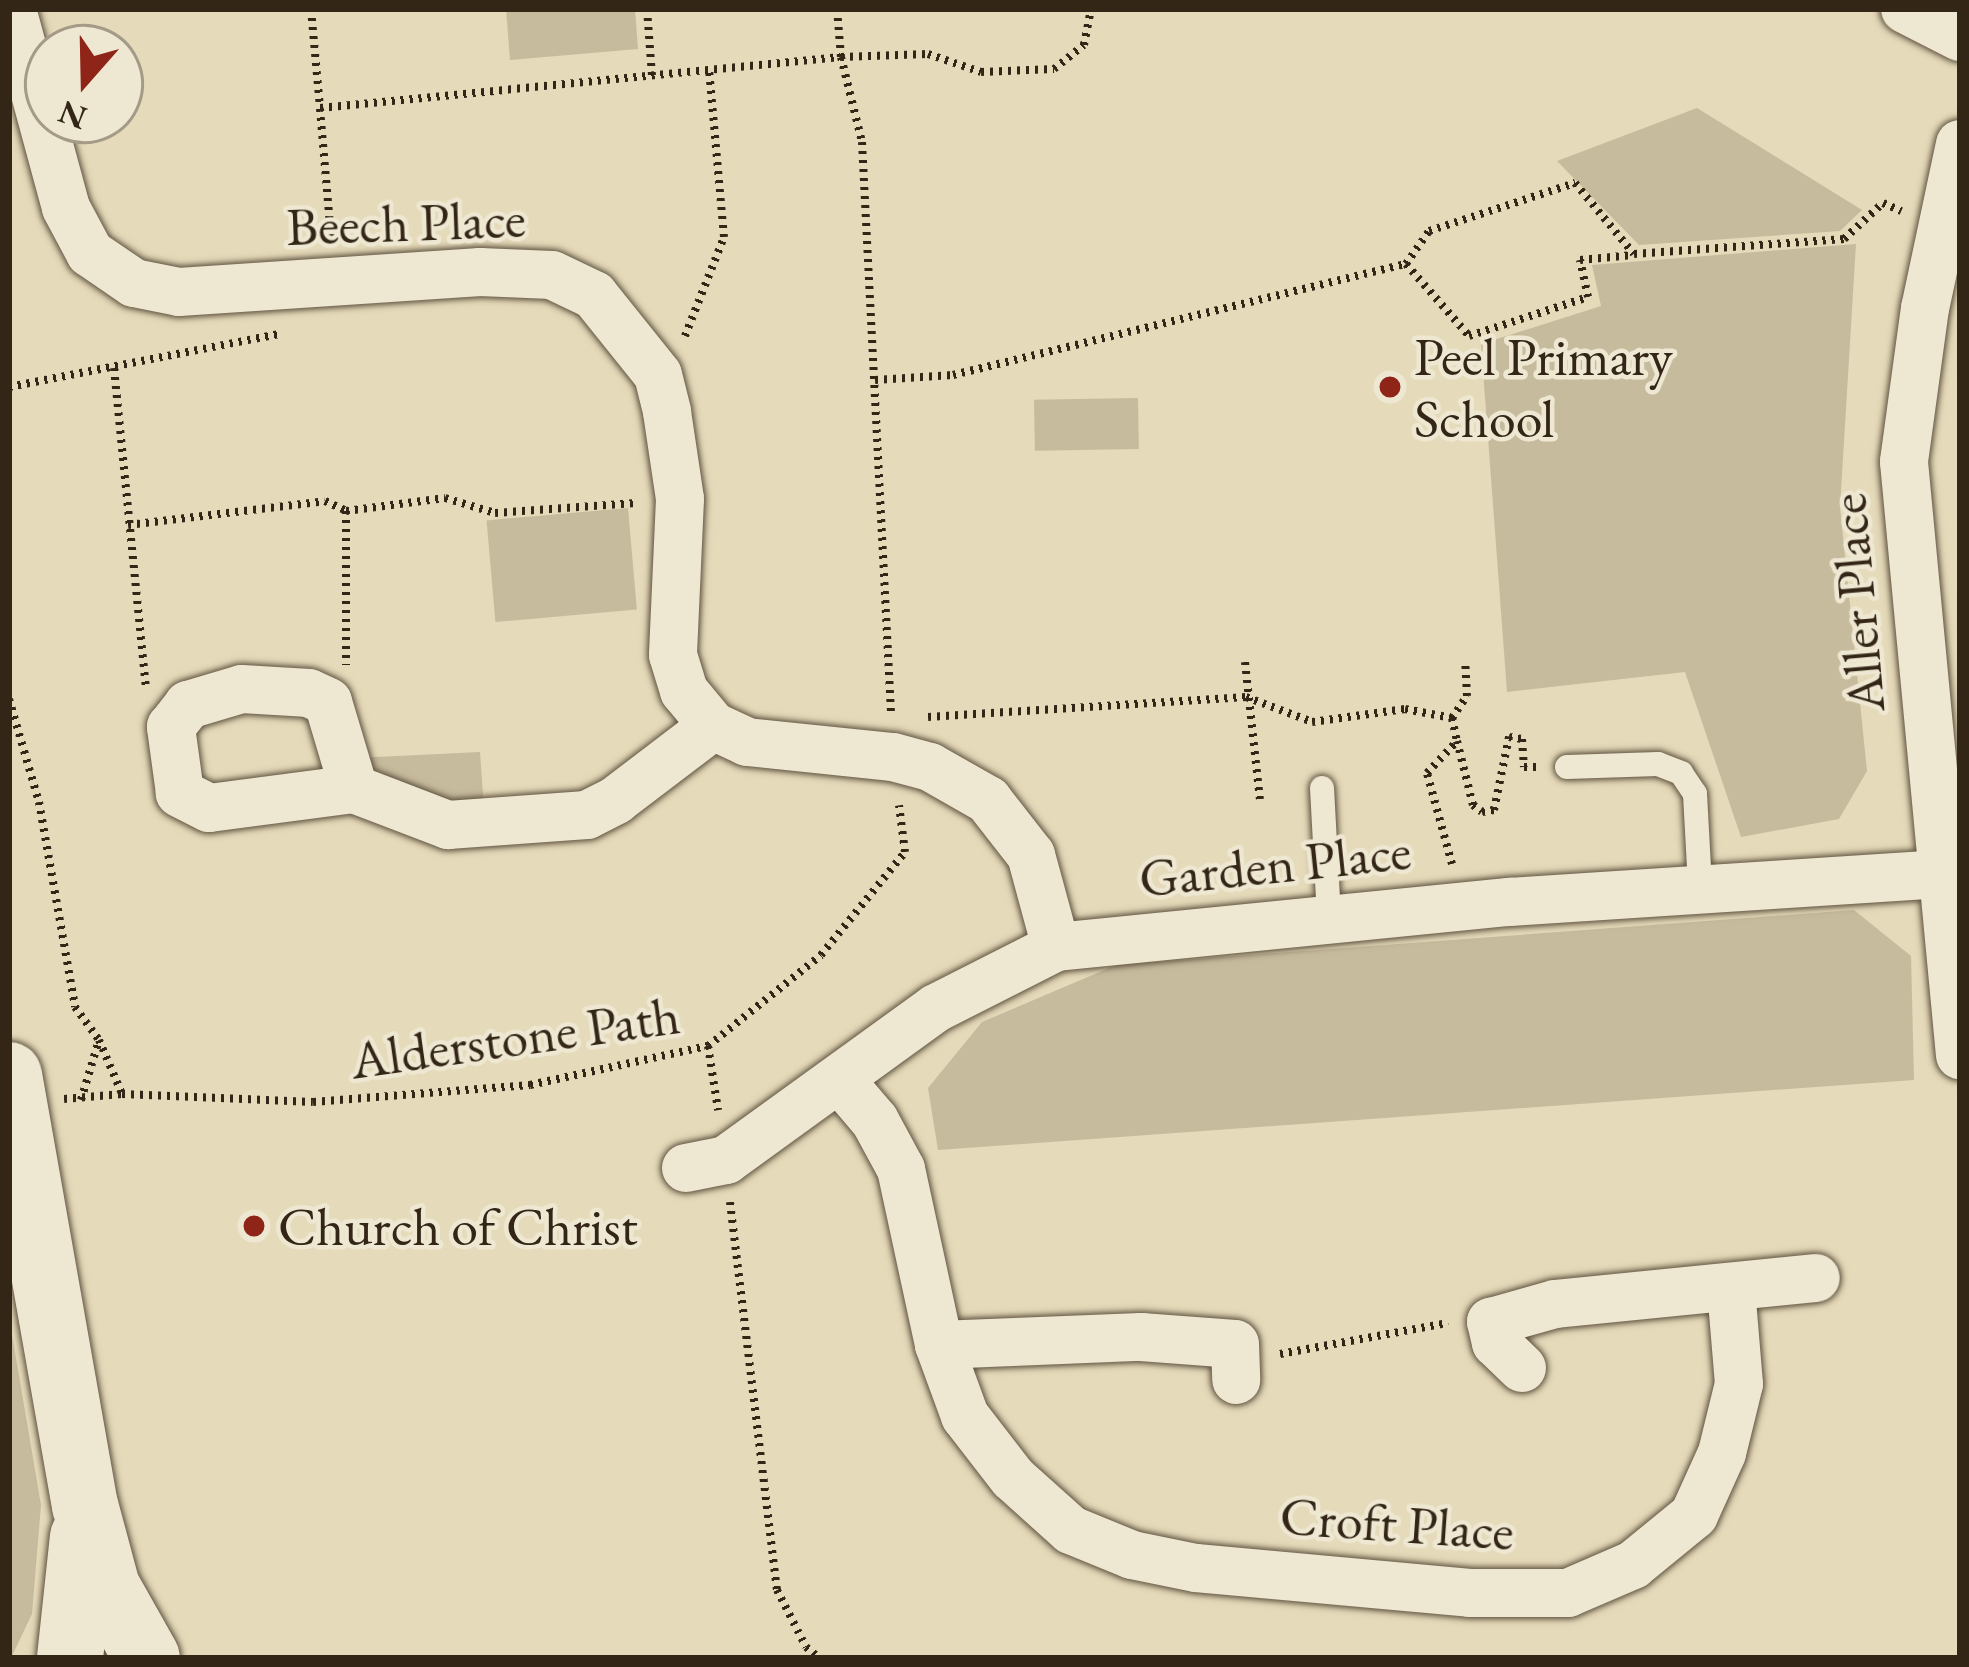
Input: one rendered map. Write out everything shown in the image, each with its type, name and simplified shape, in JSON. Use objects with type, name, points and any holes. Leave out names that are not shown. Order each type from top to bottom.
[{"type":"street","name":"Beech Place","points":[[12,9],[66,208],[90,253],[134,283],[179,292],[480,272],[552,275],[594,295],[658,375],[680,499],[673,655],[684,691],[713,726]]},
{"type":"street","points":[[1905,9],[1960,37]]},
{"type":"street","name":"Aller Place","points":[[1960,144],[1941,228],[1904,462],[1960,1055]]},
{"type":"street","points":[[355,789],[328,702],[309,692],[242,689],[188,705],[171,727],[180,793],[209,808],[355,789],[448,825],[587,815],[616,800],[713,726],[747,742],[788,750],[893,757],[930,767],[988,800],[1031,855],[1056,947]]},
{"type":"street","name":"Garden Place","points":[[706,1164],[841,1081],[936,1008],[1056,947],[1467,905],[1700,886],[1941,874]]},
{"type":"street","points":[[9,1075],[85,1505],[107,1587],[147,1658]]},
{"type":"street","name":"Croft Place","points":[[841,1081],[874,1121],[901,1169],[939,1346],[965,1416],[1013,1478],[1071,1530],[1132,1555],[1196,1568],[1470,1593],[1568,1593],[1633,1565],[1694,1515],[1722,1453],[1739,1384],[1731,1288]]},
{"type":"street","points":[[1522,1368],[1496,1343],[1491,1322],[1556,1304],[1816,1278]]},
{"type":"street","points":[[939,1346],[1141,1337],[1235,1344],[1237,1369]]},
{"type":"street","points":[[70,1658],[77,1635],[85,1505]]},
{"type":"lane","points":[[1567,767],[1658,764],[1681,773],[1695,794],[1700,886]]},
{"type":"lane","points":[[1322,788],[1329,917]]},
{"type":"path","points":[[9,387],[281,333],[335,284],[310,9]]},
{"type":"path","points":[[647,9],[652,76]]},
{"type":"path","points":[[837,9],[841,57],[862,142],[891,717],[1246,697],[1312,722],[1406,710],[1452,718]]},
{"type":"path","points":[[320,107],[841,57],[928,54],[981,72],[1054,69],[1084,45],[1090,9]]},
{"type":"path","points":[[658,375],[678,352],[724,237],[709,70]]},
{"type":"path","points":[[875,380],[953,375],[1406,264],[1429,231],[1575,183],[1634,254]]},
{"type":"path","points":[[1406,264],[1468,336],[1588,297],[1580,260],[1844,239],[1883,203],[1941,228]]},
{"type":"path","points":[[114,368],[146,692],[171,727]]},
{"type":"path","points":[[128,525],[325,501],[346,511],[445,498],[495,514],[680,499]]},
{"type":"path","points":[[328,702],[346,694],[346,511]]},
{"type":"path","points":[[1245,662],[1260,799]]},
{"type":"path","points":[[1465,663],[1467,696],[1452,718],[1473,805],[1482,812],[1494,810],[1509,737],[1522,739],[1524,767],[1567,767]]},
{"type":"path","points":[[9,699],[39,802],[76,1007],[99,1040],[122,1094]]},
{"type":"path","points":[[1457,741],[1427,773],[1467,905]]},
{"type":"path","points":[[708,1046],[821,955],[904,851],[893,757]]},
{"type":"path","name":"Alderstone Path","points":[[99,1040],[81,1100],[122,1094],[313,1102],[509,1087],[708,1046],[706,1164],[777,1590],[806,1647],[819,1658]]},
{"type":"path","points":[[1237,1369],[1453,1322],[1491,1322]]},
{"type":"shaded area","points":[[506,9],[635,9],[638,49],[510,60]]},
{"type":"shaded area","points":[[1697,108],[1862,210],[1840,231],[1639,245],[1557,161]]},
{"type":"shaded area","points":[[1856,244],[1840,507],[1867,771],[1839,819],[1741,837],[1685,672],[1507,692],[1481,344],[1601,306],[1592,265]]},
{"type":"shaded area","points":[[1138,398],[1139,449],[1035,451],[1034,400]]},
{"type":"shaded area","points":[[628,508],[637,610],[495,622],[487,520]]},
{"type":"shaded area","points":[[480,752],[484,809],[409,802],[355,758]]},
{"type":"shaded area","points":[[1854,910],[1911,956],[1914,1080],[938,1150],[928,1088],[982,1022],[1116,965]]},
{"type":"shaded area","points":[[9,1317],[41,1505],[32,1614],[11,1658]]},
{"type":"place","name":"Peel Primary School","points":[[1390,387]]},
{"type":"place","name":"Church of Christ","points":[[254,1226]]}]
